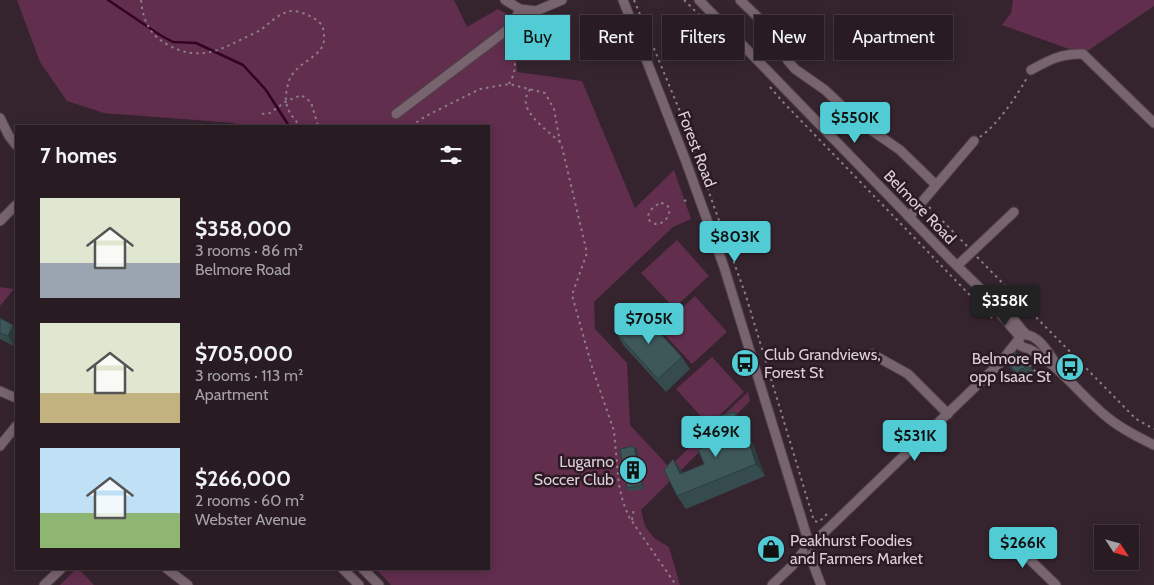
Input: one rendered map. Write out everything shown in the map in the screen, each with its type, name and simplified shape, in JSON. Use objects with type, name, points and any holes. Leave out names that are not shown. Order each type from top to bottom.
[{"type":"street","points":[[505,0],[520,9],[536,11],[562,0]]},
{"type":"street","name":"Forest Road","points":[[623,0],[682,150],[724,267],[811,541]]},
{"type":"street","name":"Belmore Road","points":[[700,0],[909,217],[996,304],[1000,314],[1033,351],[1060,371],[1108,418],[1128,432],[1154,445]]},
{"type":"street","points":[[740,0],[772,31],[788,61],[795,69],[824,90],[858,121],[900,150],[936,185]]},
{"type":"street","points":[[396,114],[512,26],[520,9]]},
{"type":"street","points":[[1031,70],[1048,61],[1071,53],[1083,54],[1152,118]]},
{"type":"street","points":[[0,118],[9,136],[15,143]]},
{"type":"street","points":[[909,217],[974,141]]},
{"type":"street","points":[[0,221],[15,206]]},
{"type":"street","points":[[957,266],[1014,212]]},
{"type":"street","points":[[820,585],[813,564],[801,546],[804,542],[811,541],[838,520],[1024,340]]},
{"type":"street","points":[[872,354],[908,374],[948,414]]},
{"type":"street","points":[[0,391],[15,398]]},
{"type":"street","points":[[0,446],[15,427]]},
{"type":"street","points":[[1001,539],[1023,553],[1056,585]]},
{"type":"street","points":[[772,585],[807,553],[816,549],[811,541]]},
{"type":"street","points":[[44,585],[60,570]]},
{"type":"street","points":[[169,570],[188,585]]},
{"type":"street","points":[[344,570],[359,585]]},
{"type":"street","points":[[364,570],[379,585]]},
{"type":"path","points":[[141,0],[144,16],[149,28],[156,37],[172,47],[193,53],[212,53],[224,48],[262,29],[271,21],[291,11],[312,17],[319,22],[323,28],[325,39],[322,47],[318,53],[297,68],[287,87],[285,102],[299,125]]},
{"type":"path","points":[[684,0],[748,62]]},
{"type":"path","points":[[508,84],[514,74],[515,60]]},
{"type":"path","points":[[974,141],[989,130],[1020,90],[1031,70]]},
{"type":"path","points":[[412,125],[426,116],[480,89],[508,84],[545,93],[554,109],[560,142],[587,253],[572,295],[592,367],[612,422],[616,440],[618,476],[624,508],[676,585]]},
{"type":"path","points":[[770,87],[993,319]]},
{"type":"path","points":[[530,89],[526,99],[528,110],[560,142]]},
{"type":"path","points":[[262,114],[270,113],[285,102],[301,96],[312,102],[318,125]]},
{"type":"path","points":[[661,203],[667,205],[669,212],[666,220],[658,224],[652,223],[649,220],[648,215],[653,206],[661,203]]},
{"type":"path","points":[[927,205],[1136,419],[1154,429]]},
{"type":"path","points":[[1026,361],[1036,372]]},
{"type":"path","points":[[632,521],[634,508]]},
{"type":"shaded area","points":[[17,0],[454,0],[467,27],[498,9],[508,15],[505,15],[505,60],[516,60],[517,72],[582,81],[635,208],[674,170],[691,219],[673,227],[594,302],[595,329],[627,363],[630,425],[669,467],[748,392],[750,401],[641,510],[645,526],[654,538],[669,547],[680,585],[391,585],[377,570],[490,570],[490,125],[237,125],[234,123],[104,113],[67,101],[40,62]]},
{"type":"shaded area","points":[[1013,0],[1154,0],[1154,6],[1083,54],[1002,25],[1011,13]]},
{"type":"shaded area","points":[[677,240],[709,276],[674,308],[641,273]]},
{"type":"shaded area","points":[[0,287],[14,289],[0,306]]},
{"type":"shaded area","points":[[695,296],[727,332],[692,364],[659,329]]},
{"type":"shaded area","points":[[712,357],[744,392],[709,425],[676,389]]},
{"type":"shaded area","points":[[75,570],[80,570],[94,585],[60,585]]},
{"type":"building","points":[[640,311],[682,357],[658,379],[616,333]]},
{"type":"building","points":[[0,318],[13,325],[8,336],[0,333]]},
{"type":"building","points":[[1013,353],[1018,353],[1028,364],[1017,373],[1005,361]]},
{"type":"building","points":[[735,412],[742,433],[745,431],[756,464],[677,496],[664,470],[673,459],[680,474],[704,464],[698,449],[721,443],[714,417]]},
{"type":"building","name":"Lugarno Soccer Club","points":[[634,446],[642,485],[627,488],[620,449]]},
{"type":"waterway","points":[[108,0],[173,42],[196,43],[243,65],[266,90],[288,125]]},
{"type":"place","name":"Club Grandviews, Forest St","points":[[745,363]]},
{"type":"place","name":"Belmore Rd opp Isaac St","points":[[1070,367]]},
{"type":"place","name":"Lugarno Soccer Club","points":[[633,470]]},
{"type":"place","name":"Peakhurst Foodies and Farmers Market","points":[[771,549]]}]
